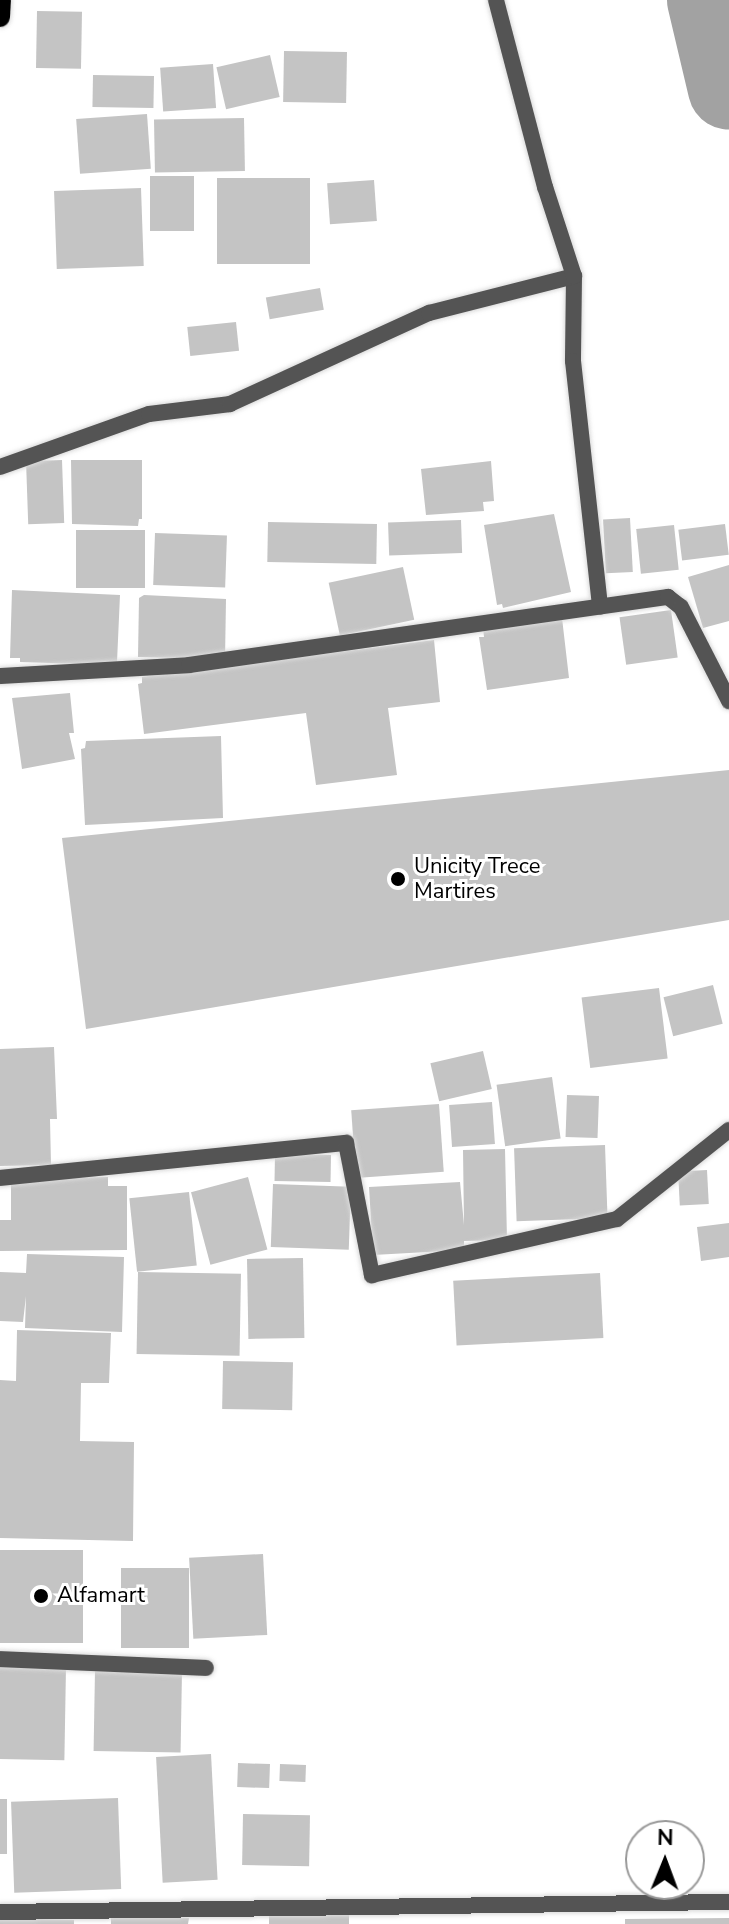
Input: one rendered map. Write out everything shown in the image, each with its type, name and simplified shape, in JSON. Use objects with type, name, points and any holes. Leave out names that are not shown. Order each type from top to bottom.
[{"type":"main road","points":[[0,17],[1,0]]},
{"type":"street","points":[[496,0],[545,187],[574,276],[573,361],[600,607]]},
{"type":"street","points":[[0,467],[149,414],[230,404],[429,313],[574,276]]},
{"type":"street","points":[[0,676],[189,665],[668,597],[681,607],[729,701]]},
{"type":"street","points":[[0,1178],[346,1143],[372,1275],[617,1219],[729,1130]]},
{"type":"street","points":[[0,1659],[206,1668]]},
{"type":"street","points":[[0,1912],[729,1902]]},
{"type":"building","points":[[37,11],[82,12],[81,69],[36,68]]},
{"type":"building","points":[[284,51],[347,52],[346,103],[283,102]]},
{"type":"building","points":[[270,55],[280,97],[226,109],[216,67]]},
{"type":"building","points":[[213,64],[216,108],[163,112],[160,68]]},
{"type":"building","points":[[93,75],[154,76],[153,108],[92,107]]},
{"type":"building","points":[[147,114],[151,169],[80,174],[76,119]]},
{"type":"building","points":[[244,118],[245,171],[155,173],[154,120]]},
{"type":"building","points":[[150,176],[194,176],[194,231],[150,231]]},
{"type":"building","points":[[217,178],[310,178],[310,264],[217,264]]},
{"type":"building","points":[[374,180],[377,221],[330,224],[327,183]]},
{"type":"building","points":[[141,188],[144,266],[57,269],[54,191]]},
{"type":"building","points":[[320,288],[324,310],[270,319],[266,298]]},
{"type":"building","points":[[236,322],[239,351],[190,356],[187,327]]},
{"type":"building","points":[[62,460],[64,523],[28,524],[26,461]]},
{"type":"building","points":[[71,460],[142,460],[142,519],[139,519],[138,526],[72,524]]},
{"type":"building","points":[[491,461],[494,501],[483,502],[484,511],[426,515],[421,469]]},
{"type":"building","points":[[554,514],[571,592],[503,608],[502,604],[497,605],[484,525]]},
{"type":"building","points":[[630,518],[633,572],[606,573],[603,519]]},
{"type":"building","points":[[461,520],[462,553],[389,556],[388,523]]},
{"type":"building","points":[[268,522],[377,524],[376,564],[267,562]]},
{"type":"building","points":[[725,524],[729,555],[682,560],[678,530]]},
{"type":"building","points":[[674,525],[679,570],[641,574],[636,529]]},
{"type":"building","points":[[76,530],[145,530],[145,588],[76,588]]},
{"type":"building","points":[[155,533],[227,536],[225,587],[153,585]]},
{"type":"building","points":[[729,565],[729,621],[703,628],[688,577]]},
{"type":"building","points":[[403,567],[414,620],[340,636],[329,583]]},
{"type":"building","points":[[12,590],[120,595],[117,662],[114,665],[20,662],[20,658],[10,658]]},
{"type":"building","points":[[144,595],[226,599],[225,659],[138,657],[139,598]]},
{"type":"building","points":[[671,610],[678,658],[626,665],[620,617]]},
{"type":"building","points":[[562,618],[569,678],[487,690],[479,637],[484,637],[483,628]]},
{"type":"building","points":[[434,640],[440,702],[388,708],[397,775],[316,785],[306,713],[144,734],[138,684],[142,683],[142,677]]},
{"type":"building","points":[[70,693],[74,733],[69,733],[75,759],[22,769],[12,698]]},
{"type":"building","points":[[221,736],[223,818],[85,825],[81,749],[85,748],[86,741]]},
{"type":"building","name":"Unicity Trece Martires","points":[[729,770],[729,920],[86,1029],[62,838]]},
{"type":"building","points":[[713,985],[723,1024],[673,1036],[664,997]]},
{"type":"building","points":[[659,988],[668,1058],[590,1068],[582,998]]},
{"type":"building","points":[[54,1047],[57,1119],[50,1119],[51,1165],[0,1166],[0,1049]]},
{"type":"building","points":[[483,1051],[492,1089],[439,1101],[430,1063]]},
{"type":"building","points":[[552,1077],[561,1138],[505,1146],[497,1085]]},
{"type":"building","points":[[567,1095],[599,1096],[598,1138],[566,1137]]},
{"type":"building","points":[[492,1102],[495,1144],[452,1147],[449,1105]]},
{"type":"building","points":[[439,1104],[444,1172],[356,1178],[351,1110]]},
{"type":"building","points":[[605,1145],[608,1218],[517,1221],[514,1148]]},
{"type":"building","points":[[505,1149],[507,1240],[464,1241],[464,1250],[373,1255],[369,1187],[460,1182],[464,1225],[463,1150]]},
{"type":"building","points":[[275,1154],[331,1155],[331,1182],[275,1181]]},
{"type":"building","points":[[707,1170],[709,1204],[680,1205],[678,1172]]},
{"type":"building","points":[[108,1177],[108,1186],[127,1186],[127,1250],[0,1251],[0,1220],[11,1220],[11,1179]]},
{"type":"building","points":[[248,1177],[267,1249],[210,1265],[191,1192]]},
{"type":"building","points":[[273,1184],[351,1187],[349,1250],[271,1247]]},
{"type":"building","points":[[189,1192],[197,1266],[137,1272],[129,1198]]},
{"type":"building","points":[[729,1223],[729,1257],[701,1261],[697,1227]]},
{"type":"building","points":[[27,1254],[124,1257],[122,1332],[25,1328],[26,1296],[23,1322],[0,1321],[0,1272],[26,1273]]},
{"type":"building","points":[[303,1258],[304,1338],[248,1339],[247,1259]]},
{"type":"building","points":[[138,1272],[241,1274],[240,1356],[137,1354]]},
{"type":"building","points":[[600,1273],[603,1338],[457,1346],[453,1281]]},
{"type":"building","points":[[17,1330],[111,1333],[109,1383],[81,1383],[80,1441],[134,1442],[133,1541],[0,1538],[0,1380],[16,1381]]},
{"type":"building","points":[[223,1361],[293,1362],[292,1410],[222,1409]]},
{"type":"building","name":"Alfamart","points":[[0,1550],[83,1550],[83,1643],[0,1643]]},
{"type":"building","points":[[263,1554],[267,1635],[193,1639],[189,1558]]},
{"type":"building","points":[[121,1568],[189,1568],[189,1648],[121,1648]]},
{"type":"building","points":[[0,1666],[66,1667],[64,1760],[0,1759]]},
{"type":"building","points":[[95,1670],[182,1672],[181,1753],[94,1751]]},
{"type":"building","points":[[211,1754],[218,1880],[163,1883],[156,1757]]},
{"type":"building","points":[[238,1763],[270,1764],[269,1788],[237,1787]]},
{"type":"building","points":[[280,1764],[306,1765],[305,1782],[279,1781]]},
{"type":"building","points":[[118,1798],[121,1889],[14,1893],[11,1802]]},
{"type":"building","points":[[0,1799],[7,1799],[7,1854],[0,1854]]},
{"type":"building","points":[[243,1814],[310,1815],[309,1866],[242,1865]]},
{"type":"building","points":[[269,1911],[349,1911],[349,1924],[269,1924]]},
{"type":"building","points":[[111,1916],[189,1918],[188,1924],[111,1924]]},
{"type":"building","points":[[0,1918],[74,1920],[74,1924],[0,1924]]},
{"type":"building","points":[[729,1918],[729,1924],[625,1924],[625,1919]]},
{"type":"waterway","points":[[708,0],[729,89]]},
{"type":"place","name":"Unicity Trece Martires","points":[[398,879]]},
{"type":"place","name":"Alfamart","points":[[41,1596]]}]
